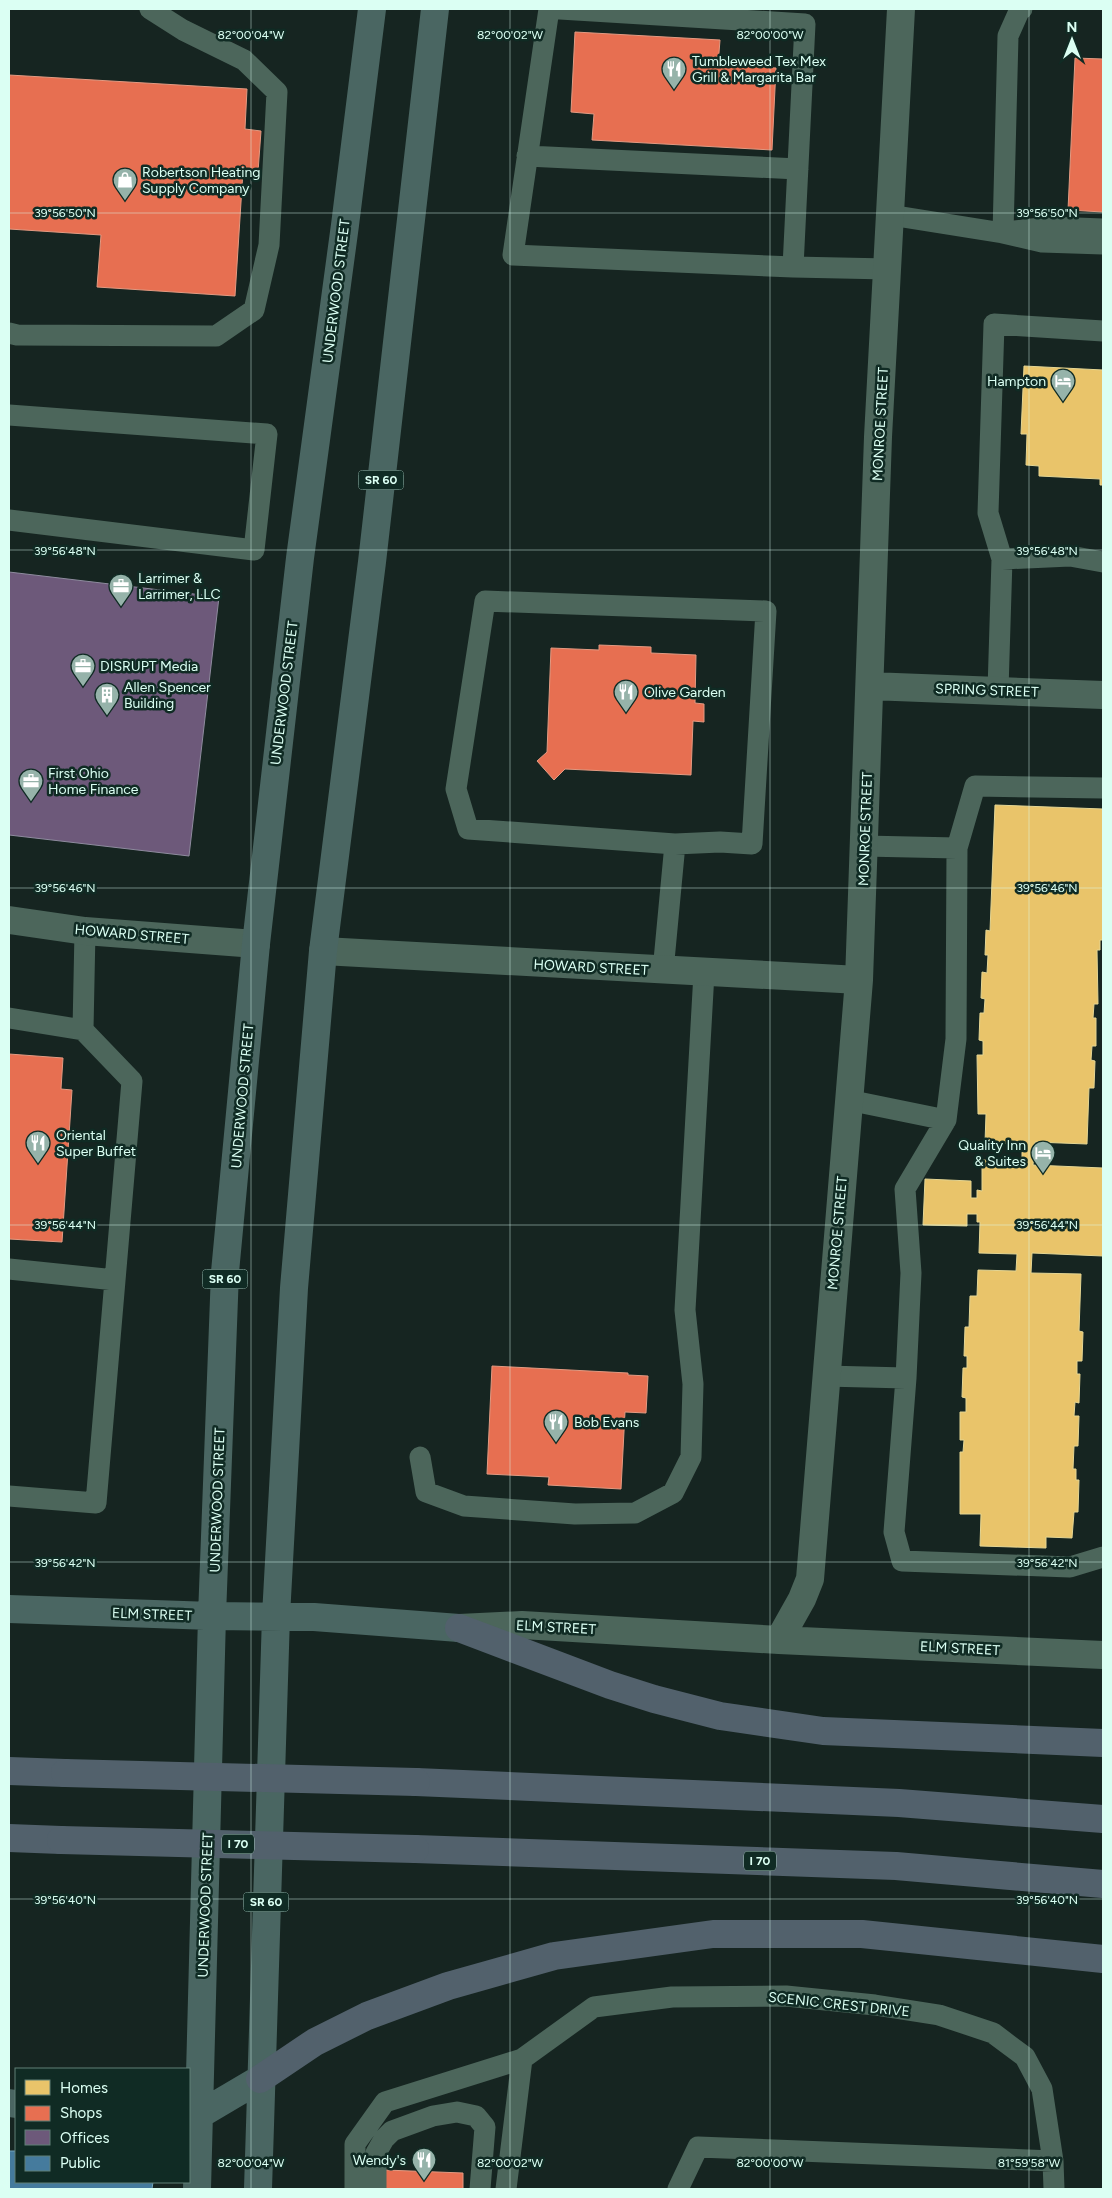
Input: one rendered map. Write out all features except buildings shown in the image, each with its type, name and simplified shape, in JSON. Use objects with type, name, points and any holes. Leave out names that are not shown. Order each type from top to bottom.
[{"type":"highway","points":[[459,1628],[610,1685],[654,1699],[720,1716],[823,1731],[1103,1743]]},
{"type":"highway","points":[[9,1771],[416,1782],[899,1802],[1103,1819]]},
{"type":"highway","name":"I 70","points":[[9,1838],[415,1849],[896,1866],[1103,1884]]},
{"type":"highway","points":[[260,2079],[315,2042],[367,2016],[448,1986],[554,1956],[713,1934],[862,1934],[1103,1959]]},
{"type":"main road","name":"UNDERWOOD STREET","points":[[196,2189],[194,2114],[225,1272],[256,944],[300,558],[343,243],[372,9]]},
{"type":"main road","name":"SR 60","points":[[258,2189],[276,1616],[294,1288],[323,952],[372,562],[435,9]]},
{"type":"main road","name":"ELM STREET","points":[[9,1609],[212,1616],[276,1616],[459,1628]]},
{"type":"main road","points":[[194,2114],[260,2079]]},
{"type":"street","name":"MONROE STREET","points":[[779,1640],[802,1599],[810,1579],[859,980],[878,437],[901,9]]},
{"type":"street","name":"SPRING STREET","points":[[870,686],[1103,695]]},
{"type":"street","name":"HOWARD STREET","points":[[9,920],[85,931],[256,944]]},
{"type":"street","name":"HOWARD STREET","points":[[323,952],[859,980]]},
{"type":"street","name":"ELM STREET","points":[[459,1628],[522,1625],[779,1640],[1103,1655]]},
{"type":"lane","points":[[9,333],[17,335],[216,336],[254,310],[269,245],[277,92],[244,60],[182,30],[150,9]]},
{"type":"lane","points":[[549,9],[513,254],[793,267],[888,269]]},
{"type":"lane","points":[[560,9],[805,24],[793,267]]},
{"type":"lane","points":[[1002,233],[1008,36],[1020,9],[1022,9]]},
{"type":"lane","points":[[527,156],[798,169]]},
{"type":"lane","points":[[890,215],[1002,233],[1042,242],[1103,244]]},
{"type":"lane","points":[[1002,233],[1049,227],[1103,229]]},
{"type":"lane","points":[[998,690],[1002,559],[988,512],[994,324],[1103,331]]},
{"type":"lane","points":[[9,415],[267,434],[254,550],[9,520]]},
{"type":"lane","points":[[1002,559],[1070,556],[1103,562]]},
{"type":"lane","points":[[485,601],[766,612],[752,844],[720,842],[676,844],[468,829],[456,789],[485,601]]},
{"type":"lane","points":[[1103,788],[975,786],[957,848],[956,1040],[946,1120],[905,1189],[911,1273],[906,1378],[894,1532],[902,1561],[1070,1567],[1103,1557]]},
{"type":"lane","points":[[663,971],[676,844]]},
{"type":"lane","points":[[864,846],[957,848]]},
{"type":"lane","points":[[83,1030],[85,931]]},
{"type":"lane","points":[[420,1456],[426,1492],[464,1506],[574,1514],[635,1513],[673,1493],[691,1456],[693,1384],[685,1310],[704,973]]},
{"type":"lane","points":[[9,1018],[83,1030],[132,1081],[96,1503],[9,1496]]},
{"type":"lane","points":[[848,1100],[946,1120]]},
{"type":"lane","points":[[9,1269],[115,1280]]},
{"type":"lane","points":[[826,1376],[906,1378]]},
{"type":"lane","name":"SCENIC CREST DRIVE","points":[[355,2189],[355,2144],[385,2102],[522,2059],[594,2007],[672,1997],[786,1996],[876,2005],[938,2015],[993,2033],[1025,2057],[1042,2089],[1054,2189]]},
{"type":"lane","points":[[506,2189],[522,2059]]},
{"type":"lane","points":[[376,2189],[376,2153],[392,2131],[433,2116],[457,2112],[476,2116],[485,2127],[480,2189]]},
{"type":"lane","points":[[678,2189],[698,2147],[1052,2161]]},
{"type":"place","name":"Tumbleweed Tex Mex Grill & Margarita Bar","points":[[674,90]]},
{"type":"place","name":"Robertson Heating Supply Company","points":[[125,201]]},
{"type":"place","name":"Hampton","points":[[1063,402]]},
{"type":"place","name":"Larrimer & Larrimer, LLC","points":[[121,607]]},
{"type":"place","name":"DISRUPT Media","points":[[83,687]]},
{"type":"place","name":"Olive Garden","points":[[626,713]]},
{"type":"place","name":"Allen Spencer Building","points":[[107,716]]},
{"type":"place","name":"First Ohio Home Finance","points":[[31,802]]},
{"type":"place","name":"Oriental Super Buffet","points":[[38,1164]]},
{"type":"place","name":"Quality Inn & Suites","points":[[1043,1174]]},
{"type":"place","name":"Bob Evans","points":[[556,1443]]},
{"type":"place","name":"Wendy's","points":[[424,2181]]}]
